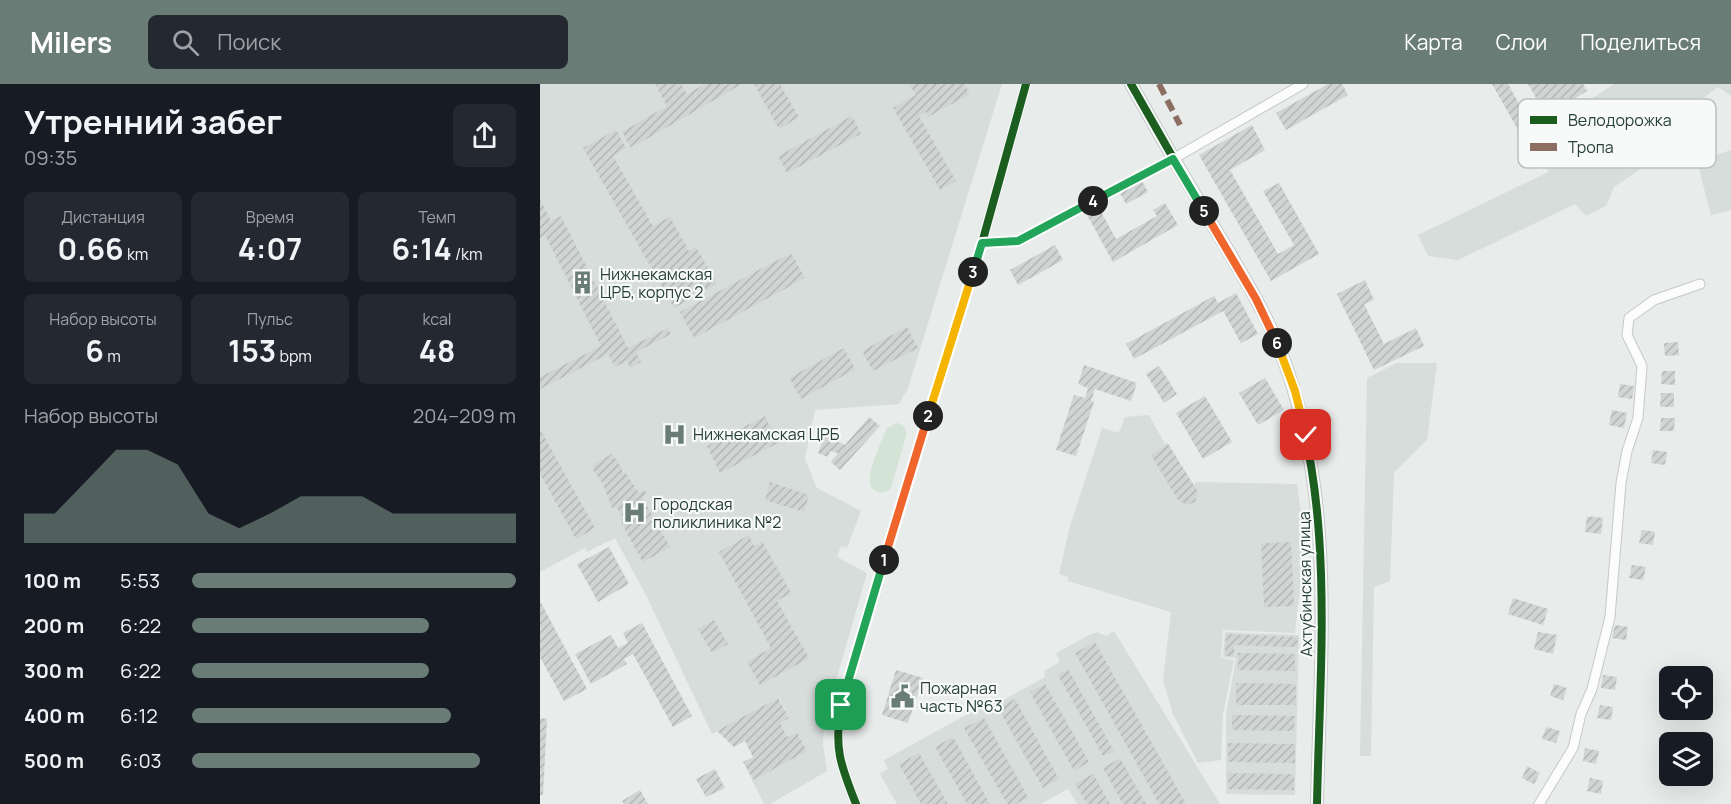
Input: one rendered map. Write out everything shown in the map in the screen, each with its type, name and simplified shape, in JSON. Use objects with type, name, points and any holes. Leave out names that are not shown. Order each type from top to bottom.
[{"type":"street","points":[[856,804],[840,764],[836,736],[841,705],[982,243],[1026,84]]},
{"type":"street","name":"Ахтубинская улица","points":[[1131,84],[1264,314],[1295,391],[1316,483],[1320,531],[1317,804]]},
{"type":"street","points":[[982,243],[1018,241],[1173,159],[1303,84]]},
{"type":"street","points":[[1539,804],[1573,748],[1581,714],[1592,689],[1610,617],[1621,483],[1627,451],[1638,418],[1642,366],[1627,335],[1629,318],[1654,300],[1700,284]]},
{"type":"shaded area","name":"Нижнекамская ЦРБ","points":[[540,84],[1002,84],[908,388],[899,404],[815,410],[805,459],[817,488],[861,511],[847,548],[841,546],[837,557],[867,573],[824,722],[823,745],[827,771],[770,804],[764,804],[752,780],[807,750],[797,732],[787,737],[780,723],[789,718],[779,698],[712,734],[646,595],[615,538],[587,552],[585,548],[540,572]]},
{"type":"shaded area","points":[[1614,84],[1731,84],[1731,96],[1718,87],[1702,99],[1591,99]]},
{"type":"shaded area","points":[[1731,150],[1731,210],[1711,215],[1699,168],[1716,168],[1716,155]]},
{"type":"shaded area","points":[[1548,168],[1641,168],[1614,187],[1606,206],[1586,216],[1575,204],[1458,260],[1428,256],[1418,235],[1548,172]]},
{"type":"shaded area","points":[[1397,363],[1437,363],[1427,440],[1394,473],[1390,581],[1374,587],[1371,756],[1360,756],[1367,378]]},
{"type":"shaded area","points":[[1149,415],[1165,444],[1168,443],[1194,486],[1196,482],[1297,484],[1305,543],[1295,633],[1223,630],[1221,658],[1234,660],[1223,714],[1221,760],[1198,763],[1173,714],[1163,680],[1171,612],[1068,581],[1068,577],[1059,574],[1070,526],[1102,428],[1119,433],[1125,417]]},
{"type":"shaded area","points":[[1114,631],[1220,804],[1077,804],[1068,789],[1041,804],[897,804],[880,774],[888,769],[884,760],[995,699],[998,703],[1045,677],[1044,671],[1060,662],[1056,653],[1089,635],[1097,632],[1106,636]]},
{"type":"shaded area","points":[[1225,632],[1299,635],[1295,795],[1226,794],[1226,715],[1236,658],[1223,657]]},
{"type":"green space","points":[[897,423],[903,425],[907,433],[891,488],[881,493],[871,486],[871,470],[887,428]]},
{"type":"building","points":[[655,84],[681,84],[687,94],[705,84],[742,84],[631,148],[622,132],[667,106]]},
{"type":"building","points":[[754,84],[780,84],[799,117],[779,129]]},
{"type":"building","points":[[909,84],[964,84],[970,94],[928,117],[926,112],[919,116],[956,181],[940,190],[893,108],[916,95]]},
{"type":"building","points":[[1328,84],[1342,84],[1348,95],[1286,130],[1276,113]]},
{"type":"building","points":[[1492,84],[1508,84],[1518,102],[1518,130]]},
{"type":"building","points":[[1528,84],[1583,84],[1587,91],[1573,99],[1537,99]]},
{"type":"building","points":[[852,116],[861,134],[787,173],[778,156]]},
{"type":"building","points":[[1252,125],[1265,150],[1230,170],[1278,254],[1294,245],[1263,191],[1279,183],[1319,254],[1271,281],[1199,155]]},
{"type":"building","points":[[616,130],[626,148],[613,156],[653,226],[670,217],[689,251],[696,247],[717,284],[674,308],[583,148]]},
{"type":"building","points":[[1142,181],[1148,192],[1126,204],[1120,193]]},
{"type":"building","name":"Нижнекамская ЦРБ, корпус 2","points":[[540,199],[551,221],[561,216],[628,348],[668,328],[671,334],[636,352],[641,362],[630,368],[627,361],[615,367],[608,354],[540,389],[540,377],[601,346],[545,235],[540,238]]},
{"type":"building","points":[[1165,203],[1178,225],[1113,262],[1087,215],[1099,208],[1116,239],[1157,216],[1153,210]]},
{"type":"building","points":[[1055,245],[1063,260],[1018,285],[1010,270]]},
{"type":"building","points":[[791,253],[805,278],[694,338],[680,312]]},
{"type":"building","points":[[1365,280],[1374,300],[1364,304],[1384,344],[1416,328],[1424,346],[1374,370],[1337,294]]},
{"type":"building","points":[[1236,293],[1258,334],[1241,343],[1223,311],[1134,359],[1126,344],[1214,296],[1218,303]]},
{"type":"building","points":[[907,327],[918,348],[873,371],[862,351]]},
{"type":"building","points":[[1678,342],[1679,355],[1665,356],[1664,343]]},
{"type":"building","points":[[844,348],[855,369],[801,399],[789,378]]},
{"type":"building","points":[[1084,365],[1137,383],[1131,401],[1095,389],[1091,401],[1094,402],[1076,456],[1056,450],[1074,395],[1085,398],[1088,388],[1078,384]]},
{"type":"building","points":[[1159,366],[1177,394],[1164,403],[1146,374]]},
{"type":"building","points":[[1662,371],[1675,371],[1675,385],[1661,384]]},
{"type":"building","points":[[1265,378],[1284,410],[1258,425],[1239,393]]},
{"type":"building","points":[[1620,384],[1634,386],[1632,399],[1618,397]]},
{"type":"building","points":[[1661,393],[1674,393],[1674,407],[1660,407]]},
{"type":"building","points":[[1205,396],[1232,442],[1203,459],[1176,413]]},
{"type":"building","points":[[1612,410],[1627,413],[1624,428],[1609,425]]},
{"type":"building","points":[[765,416],[778,443],[720,473],[707,446]]},
{"type":"building","points":[[869,417],[880,426],[840,470],[831,462],[838,453],[830,451],[828,457],[818,453],[826,431],[836,434],[834,440],[845,445]]},
{"type":"building","points":[[1661,418],[1675,418],[1674,431],[1660,431]]},
{"type":"building","points":[[540,429],[595,528],[576,539],[540,474]]},
{"type":"building","points":[[1168,444],[1198,492],[1195,502],[1187,505],[1178,500],[1151,455]]},
{"type":"building","points":[[1653,450],[1667,452],[1665,465],[1651,463]]},
{"type":"building","name":"Городская поликлиника №2","points":[[612,454],[622,468],[622,473],[625,472],[639,493],[644,490],[647,494],[642,497],[670,547],[643,562],[620,519],[623,517],[616,507],[612,508],[603,484],[593,470],[594,464]]},
{"type":"building","points":[[770,482],[809,495],[804,512],[765,500]]},
{"type":"building","points":[[1587,516],[1603,518],[1601,534],[1585,532]]},
{"type":"building","points":[[1642,530],[1655,532],[1653,545],[1639,543]]},
{"type":"building","points":[[749,535],[754,546],[762,541],[791,593],[777,601],[809,658],[760,685],[747,662],[771,648],[719,552]]},
{"type":"building","points":[[1291,542],[1294,606],[1264,607],[1261,543]]},
{"type":"building","points":[[609,547],[629,584],[598,602],[577,564]]},
{"type":"building","points":[[1632,565],[1646,567],[1643,580],[1629,578]]},
{"type":"building","points":[[1513,598],[1548,609],[1543,625],[1508,614]]},
{"type":"building","points":[[540,601],[587,689],[564,701],[540,657]]},
{"type":"building","points":[[714,620],[728,644],[712,653],[698,629]]},
{"type":"building","points":[[642,623],[692,716],[673,727],[633,654],[624,659],[627,664],[591,684],[575,654],[611,635],[618,648],[628,643],[623,633]]},
{"type":"building","points":[[1615,625],[1628,627],[1626,640],[1612,638]]},
{"type":"building","points":[[1538,632],[1557,635],[1553,654],[1534,649]]},
{"type":"building","points":[[1226,634],[1298,637],[1297,647],[1234,645],[1234,656],[1225,656]]},
{"type":"building","points":[[1095,642],[1186,804],[1159,804],[1075,653]]},
{"type":"building","points":[[1238,653],[1295,654],[1295,671],[1238,670]]},
{"type":"building","points":[[1068,669],[1114,751],[1103,756],[1058,675]]},
{"type":"building","name":"Пожарная часть №63","points":[[896,670],[923,678],[908,723],[882,715]]},
{"type":"building","points":[[1603,675],[1617,677],[1615,690],[1601,688]]},
{"type":"building","points":[[1236,683],[1296,684],[1296,705],[1236,705]]},
{"type":"building","points":[[1045,684],[1089,762],[1074,771],[1030,692]]},
{"type":"building","points":[[1554,684],[1567,688],[1563,700],[1550,696]]},
{"type":"building","points":[[778,698],[789,718],[780,723],[787,737],[797,732],[807,751],[753,780],[743,762],[753,757],[745,741],[734,747],[717,731]]},
{"type":"building","points":[[1015,699],[1059,779],[1043,788],[998,708]]},
{"type":"building","points":[[1600,705],[1613,707],[1611,720],[1597,718]]},
{"type":"building","points":[[1232,715],[1295,716],[1294,731],[1232,730]]},
{"type":"building","points":[[540,718],[547,719],[543,795],[540,795]]},
{"type":"building","points":[[984,718],[1028,797],[1016,804],[1007,804],[964,728]]},
{"type":"building","points":[[1546,727],[1560,731],[1556,743],[1542,739]]},
{"type":"building","points":[[953,737],[990,804],[967,804],[935,747]]},
{"type":"building","points":[[1228,743],[1295,744],[1295,763],[1228,762]]},
{"type":"building","points":[[1585,748],[1599,751],[1596,764],[1583,761]]},
{"type":"building","points":[[919,753],[948,804],[921,804],[899,764]]},
{"type":"building","points":[[1120,758],[1146,804],[1123,804],[1103,768]]},
{"type":"building","points":[[1527,766],[1540,773],[1534,784],[1522,778]]},
{"type":"building","points":[[715,769],[725,788],[706,797],[696,779]]},
{"type":"building","points":[[1228,773],[1294,774],[1294,790],[1228,789]]},
{"type":"building","points":[[1093,774],[1110,804],[1087,804],[1075,784]]},
{"type":"building","points":[[1590,778],[1603,781],[1601,794],[1587,791]]},
{"type":"building","points":[[640,790],[648,804],[624,804],[622,801]]},
{"type":"marked path","points":[[1159,84],[1180,125]]},
{"type":"cycle path","points":[[856,804],[846,778],[838,745],[841,705],[982,243],[1026,84]]},
{"type":"cycle path","points":[[1131,84],[1259,305],[1280,350],[1298,405],[1310,460],[1318,517],[1321,574],[1322,632],[1317,804]]},
{"type":"place","name":"Нижнекамская ЦРБ, корпус 2","points":[[582,283]]},
{"type":"place","name":"Нижнекамская ЦРБ","points":[[675,434]]},
{"type":"place","name":"Городская поликлиника №2","points":[[635,513]]},
{"type":"place","name":"Пожарная часть №63","points":[[902,697]]},
{"type":"route","points":[[841,705],[897,514],[982,243],[1018,241],[1173,159],[1264,314],[1295,391],[1306,435]]}]
